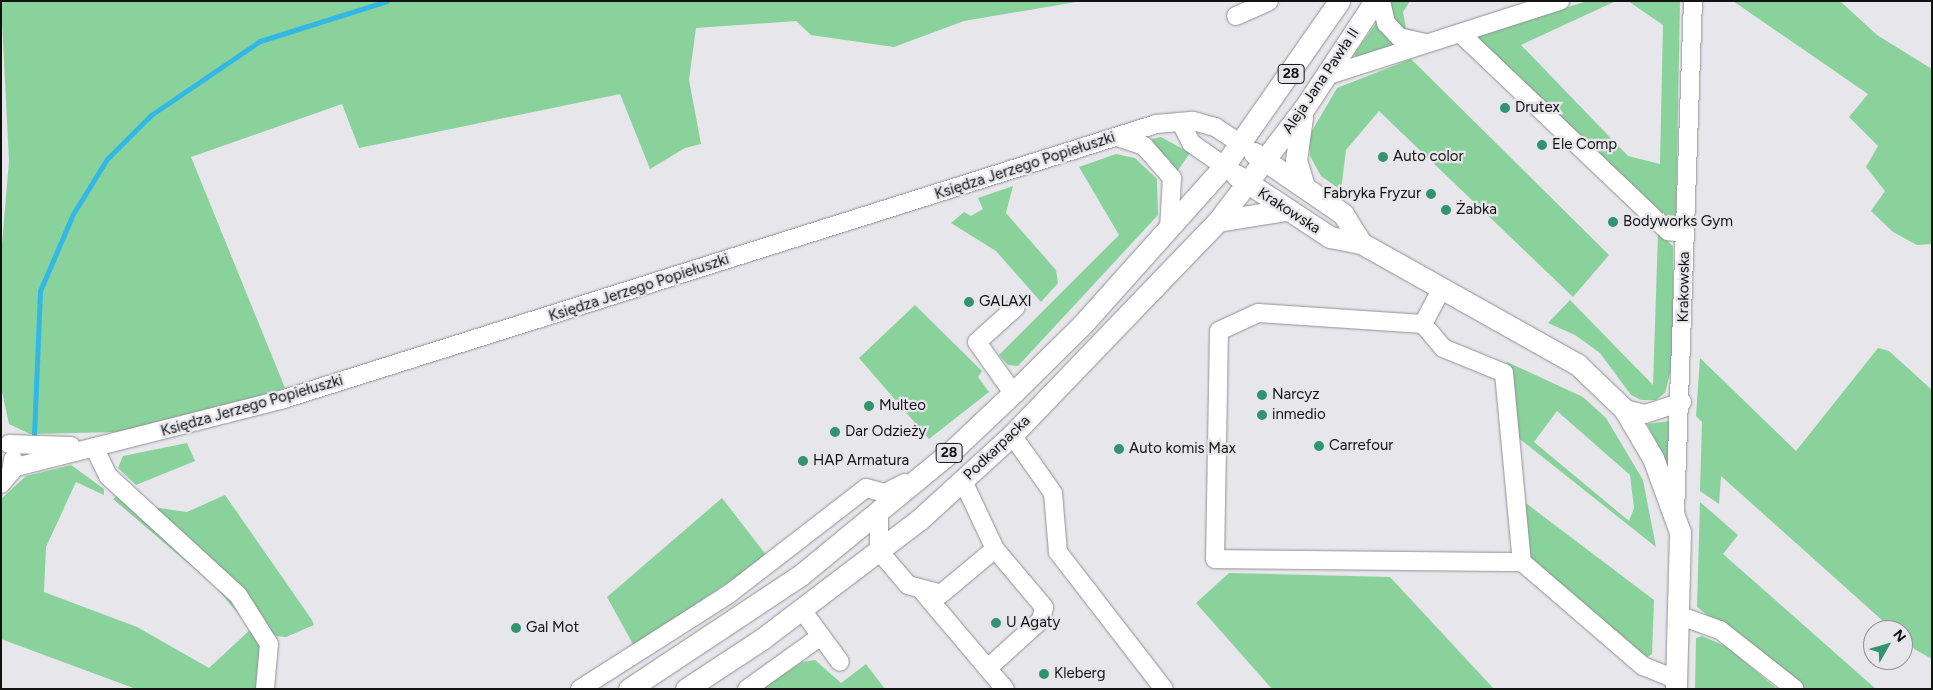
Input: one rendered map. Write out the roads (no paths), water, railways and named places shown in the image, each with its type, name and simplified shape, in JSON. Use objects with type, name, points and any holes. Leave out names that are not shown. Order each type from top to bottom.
[{"type":"main road","name":"Aleja Jana Pawła II","points":[[1241,144],[1339,1]]},
{"type":"main road","name":"Aleja Jana Pawła II","points":[[1265,160],[1305,107],[1375,1]]},
{"type":"main road","points":[[1304,187],[1296,160],[1296,135],[1305,107]]},
{"type":"main road","name":"Księdza Jerzego Popiełuszki","points":[[1241,144],[1265,160]]},
{"type":"main road","name":"28","points":[[1224,166],[1241,144]]},
{"type":"main road","name":"Podkarpacka","points":[[686,689],[802,610],[879,551],[964,481],[1012,435],[1218,221],[1265,160]]},
{"type":"main road","name":"Krakowska","points":[[1265,160],[1343,214],[1361,243]]},
{"type":"main road","points":[[1224,166],[1247,183]]},
{"type":"main road","name":"Podkarpacka","points":[[629,689],[802,574],[929,471],[1014,393],[1169,231],[1224,166]]},
{"type":"main road","name":"Krakowska","points":[[1247,183],[1330,238],[1361,243],[1577,364],[1624,409],[1653,458],[1675,513],[1680,532],[1676,684]]},
{"type":"main road","points":[[1218,221],[1286,210]]},
{"type":"street","points":[[1236,16],[1269,1]]},
{"type":"street","points":[[1381,1],[1386,23],[1399,36],[1424,43]]},
{"type":"street","points":[[1326,76],[1424,43],[1462,34],[1560,1]]},
{"type":"street","name":"Krakowska","points":[[1675,513],[1682,402],[1685,233],[1693,1]]},
{"type":"street","points":[[1462,34],[1668,231],[1685,233]]},
{"type":"street","name":"Księdza Jerzego Popiełuszki","points":[[12,468],[284,399],[1156,124],[1215,127],[1241,144]]},
{"type":"street","points":[[1181,124],[1192,143],[1224,166]]},
{"type":"street","points":[[1117,136],[1144,146],[1172,178],[1169,231]]},
{"type":"street","points":[[1423,324],[1442,288]]},
{"type":"street","points":[[1014,393],[977,342],[1016,307]]},
{"type":"street","points":[[1522,562],[1504,373],[1443,348],[1423,324],[1258,313],[1219,331],[1215,559],[1522,562],[1643,666],[1676,684]]},
{"type":"street","points":[[1624,409],[1645,414],[1682,402]]},
{"type":"street","points":[[1012,435],[1053,493],[1058,552],[1164,689]]},
{"type":"street","points":[[1,484],[12,468],[5,440]]},
{"type":"street","name":"Księdza Jerzego Popiełuszki","points":[[5,440],[94,447]]},
{"type":"street","points":[[94,447],[108,476],[238,595],[269,644],[265,689]]},
{"type":"street","name":"Podkarpacka","points":[[852,500],[866,488],[885,492],[929,471]]},
{"type":"street","points":[[964,481],[995,550],[1044,607],[1041,620],[988,668]]},
{"type":"street","points":[[580,689],[729,594],[852,500],[866,506],[879,551],[908,585],[923,592],[941,594],[995,550]]},
{"type":"street","points":[[923,592],[1005,689]]},
{"type":"street","points":[[802,610],[840,662]]},
{"type":"street","points":[[1678,615],[1720,630],[1795,689]]},
{"type":"street","points":[[747,689],[821,636]]},
{"type":"waterway","points":[[34,435],[40,291],[73,214],[107,159],[151,115],[260,41],[387,1]]},
{"type":"place","name":"Drutex","points":[[1505,108]]},
{"type":"place","name":"Ele Comp","points":[[1542,145]]},
{"type":"place","name":"Auto color","points":[[1383,157]]},
{"type":"place","name":"Fabryka Fryzur","points":[[1431,194]]},
{"type":"place","name":"Żabka","points":[[1446,210]]},
{"type":"place","name":"Bodyworks Gym","points":[[1613,222]]},
{"type":"place","name":"GALAXI","points":[[969,302]]},
{"type":"place","name":"Narcyz","points":[[1262,395]]},
{"type":"place","name":"Multeo","points":[[869,406]]},
{"type":"place","name":"inmedio","points":[[1262,415]]},
{"type":"place","name":"Dar Odzieży","points":[[835,432]]},
{"type":"place","name":"Carrefour","points":[[1319,446]]},
{"type":"place","name":"Auto komis Max","points":[[1119,449]]},
{"type":"place","name":"HAP Armatura","points":[[803,461]]},
{"type":"place","name":"U Agaty","points":[[996,623]]},
{"type":"place","name":"Gal Mot","points":[[516,628]]},
{"type":"place","name":"Kleberg","points":[[1044,674]]}]
